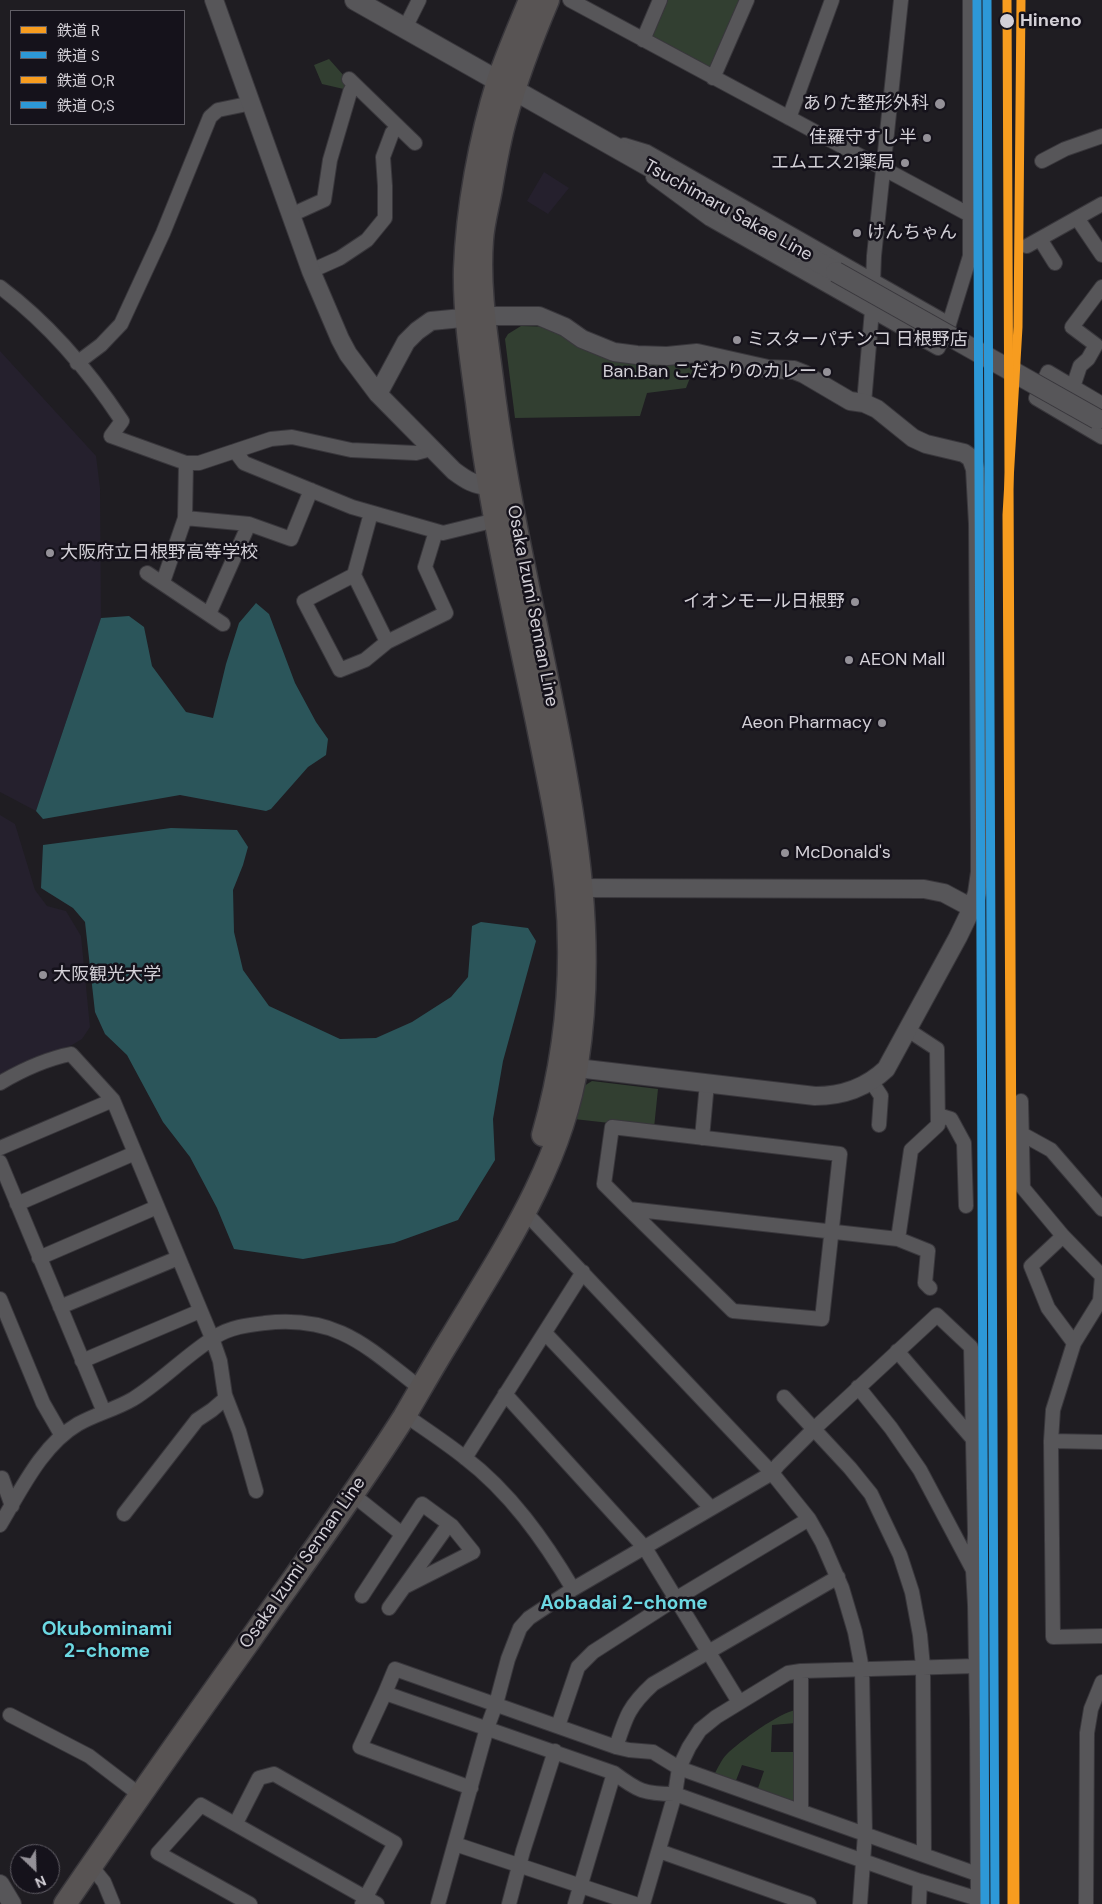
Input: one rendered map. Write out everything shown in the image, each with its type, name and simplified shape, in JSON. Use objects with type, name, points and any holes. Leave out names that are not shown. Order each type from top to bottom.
[{"type":"main road","name":"Tsuchimaru Sakae Line","points":[[355,0],[1101,420]]},
{"type":"main road","name":"Osaka Izumi Sennan Line","points":[[506,86],[530,0]]},
{"type":"main road","name":"Osaka Izumi Sennan Line","points":[[524,1211],[538,1151],[555,1092],[566,1017],[568,936],[574,888],[573,816],[465,272],[468,218],[484,136],[506,86],[527,51],[548,0]]},
{"type":"main road","name":"Osaka Izumi Sennan Line","points":[[65,1904],[352,1494],[405,1415],[503,1253],[548,1163],[568,1107],[577,1068],[586,975],[574,888],[554,804],[481,440],[475,317]]},
{"type":"street","points":[[214,0],[311,271],[337,334],[348,354],[378,394],[454,471],[466,481],[476,485],[489,486]]},
{"type":"street","points":[[405,28],[419,0]]},
{"type":"street","points":[[570,0],[970,215]]},
{"type":"street","points":[[643,40],[660,0]]},
{"type":"street","points":[[713,78],[747,0]]},
{"type":"street","points":[[789,118],[832,0]]},
{"type":"street","points":[[864,403],[872,310],[874,256],[901,0]]},
{"type":"street","points":[[624,153],[670,191],[710,219],[938,348],[949,324],[970,256],[970,0]]},
{"type":"street","points":[[292,215],[324,200],[330,160],[350,92],[351,81],[415,143]]},
{"type":"street","points":[[77,363],[101,345],[121,324],[163,233],[210,118],[218,110],[252,103]]},
{"type":"street","points":[[311,271],[340,258],[367,240],[385,218],[386,186],[383,157],[392,133],[398,127]]},
{"type":"street","points":[[1042,161],[1065,149],[1102,136]]},
{"type":"street","points":[[601,140],[647,152],[949,324]]},
{"type":"street","points":[[1027,246],[1102,204]]},
{"type":"street","points":[[1077,218],[1102,255]]},
{"type":"street","points":[[1040,239],[1055,264]]},
{"type":"street","points":[[0,287],[20,302],[52,333],[106,398],[122,421],[111,436],[186,463],[200,462],[271,439],[292,436],[351,450],[416,453],[431,449]]},
{"type":"street","points":[[1073,387],[1080,366],[1088,359],[1096,345],[1072,327],[1102,287]]},
{"type":"street","points":[[378,394],[400,352],[417,331],[431,322],[475,317],[540,316],[566,327],[582,339],[614,352],[667,356],[697,353],[768,368],[794,370],[850,401],[864,403],[884,413],[913,438],[926,444],[964,453],[971,458],[976,469],[980,872],[972,908],[886,1069],[860,1088],[830,1096],[815,1096],[577,1068]]},
{"type":"street","points":[[1048,372],[1073,387],[1101,420],[1036,398],[1048,372]]},
{"type":"street","points":[[235,451],[244,463],[352,507],[443,533],[496,520]]},
{"type":"street","points":[[162,582],[185,518],[186,463]]},
{"type":"street","points":[[185,518],[249,524],[291,539],[311,490]]},
{"type":"street","points":[[371,513],[354,575],[387,642]]},
{"type":"street","points":[[208,614],[249,524]]},
{"type":"street","points":[[354,575],[304,600],[340,670],[365,660],[387,642],[446,613],[425,567],[436,531]]},
{"type":"street","points":[[147,573],[223,624]]},
{"type":"street","points":[[574,888],[924,889],[944,893],[972,908]]},
{"type":"street","points":[[898,1239],[911,1150],[938,1125],[937,1049],[908,1030]]},
{"type":"street","points":[[0,1083],[19,1071],[71,1054],[113,1100],[212,1338],[220,1361],[226,1398],[239,1431],[256,1491]]},
{"type":"street","points":[[872,1081],[881,1096],[879,1125]]},
{"type":"street","points":[[702,1138],[707,1083]]},
{"type":"street","points":[[0,1148],[113,1100]]},
{"type":"street","points":[[1021,1100],[1023,1188],[1063,1236],[1102,1276],[1100,1301],[1074,1343],[1053,1410],[1051,1441],[1052,1637],[1102,1636]]},
{"type":"street","points":[[938,1115],[951,1120],[964,1143],[966,1206]]},
{"type":"street","points":[[612,1127],[702,1138],[840,1154],[822,1319],[733,1311],[604,1184],[612,1127]]},
{"type":"street","points":[[1022,1134],[1051,1150],[1102,1209]]},
{"type":"street","points":[[17,1204],[135,1153]]},
{"type":"street","points":[[0,1162],[104,1412]]},
{"type":"street","points":[[39,1258],[157,1207]]},
{"type":"street","points":[[629,1209],[898,1239],[928,1251],[925,1283],[930,1288]]},
{"type":"street","points":[[524,1211],[772,1473],[810,1519],[822,1542],[838,1576],[856,1632],[862,1669],[865,1834],[860,1904]]},
{"type":"street","points":[[1063,1236],[1031,1266],[1048,1308],[1074,1343]]},
{"type":"street","points":[[60,1308],[178,1258]]},
{"type":"street","points":[[465,1458],[583,1272]]},
{"type":"street","points":[[0,1299],[43,1403],[62,1436]]},
{"type":"street","points":[[82,1360],[200,1311]]},
{"type":"street","points":[[385,1693],[487,1728],[614,1773],[633,1788],[650,1794],[675,1794],[978,1902],[973,1570],[975,1534],[971,1347],[937,1315],[815,1428],[778,1464],[772,1473],[572,1589],[529,1618],[520,1628],[508,1659],[496,1704],[487,1728],[438,1904]]},
{"type":"street","points":[[0,1525],[44,1455],[62,1436],[77,1425],[133,1399],[212,1338],[224,1332],[248,1326],[281,1322],[304,1322],[329,1328],[349,1335],[420,1388]]},
{"type":"street","points":[[544,1334],[711,1508]]},
{"type":"street","points":[[897,1351],[972,1438]]},
{"type":"street","points":[[858,1387],[891,1428],[920,1470],[973,1570]]},
{"type":"street","points":[[505,1394],[645,1548],[739,1702]]},
{"type":"street","points":[[784,1397],[815,1428],[871,1494],[900,1555],[912,1592],[920,1635],[923,1667],[924,1854]]},
{"type":"street","points":[[124,1514],[197,1420],[226,1398]]},
{"type":"street","points":[[405,1415],[465,1458],[511,1501],[534,1529],[572,1589]]},
{"type":"street","points":[[1051,1441],[1102,1442]]},
{"type":"street","points":[[2,1478],[12,1506]]},
{"type":"street","points":[[352,1494],[402,1534]]},
{"type":"street","points":[[362,1596],[422,1504],[449,1524],[472,1552],[404,1587]]},
{"type":"street","points":[[558,1726],[578,1666],[593,1652],[677,1598],[810,1519]]},
{"type":"street","points":[[389,1608],[449,1524]]},
{"type":"street","points":[[616,1747],[625,1718],[636,1700],[653,1684],[838,1576]]},
{"type":"street","points":[[643,1904],[675,1794],[679,1768],[700,1730],[739,1702],[788,1673],[801,1671],[975,1666]]},
{"type":"street","points":[[471,1788],[360,1747],[395,1669],[616,1747],[653,1752],[679,1768],[977,1874]]},
{"type":"street","points":[[801,1671],[801,1811]]},
{"type":"street","points":[[1086,1904],[1087,1733],[1091,1709],[1102,1682]]},
{"type":"street","points":[[10,1715],[89,1756],[140,1795]]},
{"type":"street","points":[[509,1904],[523,1851],[555,1752]]},
{"type":"street","points":[[575,1904],[614,1773]]},
{"type":"street","points":[[236,1823],[259,1778],[274,1774],[395,1843],[368,1902],[236,1823],[201,1805],[158,1853],[250,1904]]},
{"type":"street","points":[[456,1844],[635,1904]]},
{"type":"street","points":[[658,1851],[809,1904]]},
{"type":"street","points":[[91,1866],[104,1882],[113,1904]]},
{"type":"street","points":[[919,1904],[920,1881]]},
{"type":"street","points":[[0,1884],[12,1904]]},
{"type":"shaded area","points":[[544,172],[569,188],[548,214],[527,201]]},
{"type":"shaded area","name":"大阪府立日根野高等学校","points":[[0,351],[96,456],[100,488],[101,618],[36,811],[0,792]]},
{"type":"shaded area","name":"大阪観光大学","points":[[0,815],[15,824],[35,890],[47,906],[66,911],[81,936],[90,1027],[82,1039],[72,1045],[21,1064],[0,1077]]},
{"type":"green space","points":[[668,0],[740,0],[710,69],[652,37]]},
{"type":"green space","points":[[329,59],[352,85],[348,90],[322,84],[314,65]]},
{"type":"green space","points":[[521,326],[556,327],[617,360],[695,365],[686,388],[647,393],[640,416],[515,418],[505,339],[508,334]]},
{"type":"green space","points":[[592,1081],[658,1089],[654,1128],[574,1119],[584,1086]]},
{"type":"green space","points":[[796,1710],[796,1723],[772,1725],[771,1752],[796,1752],[797,1801],[794,1803],[757,1791],[764,1771],[742,1765],[735,1783],[714,1775],[725,1756],[741,1742],[780,1716]]},
{"type":"water","points":[[256,603],[269,614],[295,683],[316,722],[328,739],[326,755],[308,767],[271,809],[266,811],[180,795],[43,819],[36,811],[101,618],[129,616],[144,627],[152,666],[186,712],[213,718],[226,664],[239,623]]},
{"type":"water","points":[[171,828],[237,830],[248,847],[233,890],[234,932],[243,970],[269,1006],[340,1039],[376,1038],[412,1022],[451,997],[468,977],[472,926],[481,922],[528,928],[536,941],[503,1061],[493,1119],[495,1160],[458,1220],[394,1243],[303,1259],[234,1249],[217,1208],[190,1157],[163,1122],[127,1055],[105,1034],[95,1012],[85,922],[73,908],[41,888],[43,845]]},
{"type":"rail line","name":"O;S","points":[[977,0],[985,1904]]},
{"type":"rail line","name":"S","points":[[987,0],[995,1904]]},
{"type":"rail line","name":"O;R","points":[[1007,0],[1015,1904]]},
{"type":"rail line","name":"R","points":[[1012,1904],[1012,1426],[1007,515],[1018,327],[1021,0]]},
{"type":"place","name":"Hineno","points":[[1007,21]]},
{"type":"place","name":"ありた整形外科","points":[[940,104]]},
{"type":"place","name":"佳羅守すし半","points":[[927,138]]},
{"type":"place","name":"エムエス21薬局","points":[[905,163]]},
{"type":"place","name":"けんちゃん","points":[[857,233]]},
{"type":"place","name":"ミスターパチンコ 日根野店","points":[[737,340]]},
{"type":"place","name":"Ban.Ban こだわりのカレー","points":[[827,372]]},
{"type":"place","name":"大阪府立日根野高等学校","points":[[50,553]]},
{"type":"place","name":"イオンモール日根野","points":[[855,602]]},
{"type":"place","name":"AEON Mall","points":[[849,660]]},
{"type":"place","name":"Aeon Pharmacy","points":[[882,723]]},
{"type":"place","name":"McDonald's","points":[[785,853]]},
{"type":"place","name":"大阪観光大学","points":[[43,975]]},
{"type":"district","name":"Aobadai 2-chome","points":[[624,1604]]},
{"type":"district","name":"Okubominami 2-chome","points":[[107,1641]]}]
